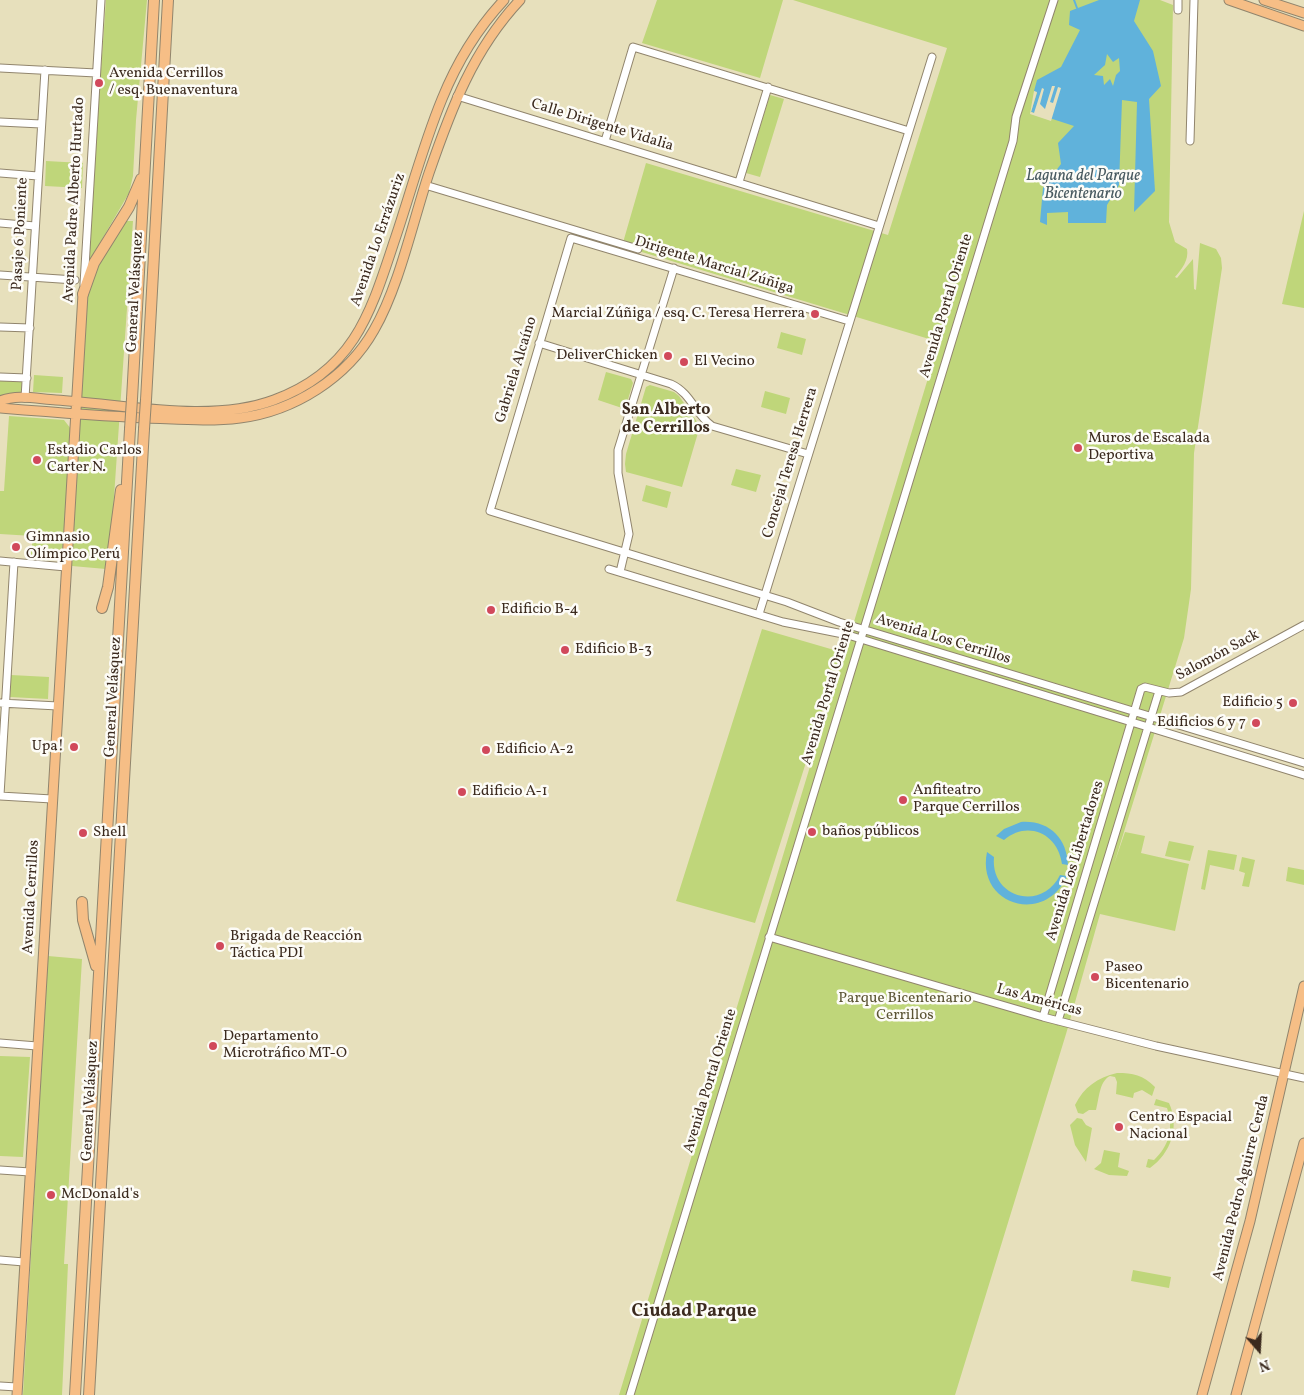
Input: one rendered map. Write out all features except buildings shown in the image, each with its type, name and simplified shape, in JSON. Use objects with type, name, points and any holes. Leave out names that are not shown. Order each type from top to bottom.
[{"type":"highway","name":"General Velásquez","points":[[75,1395],[154,0]]},
{"type":"highway","name":"General Velásquez","points":[[89,1395],[168,0]]},
{"type":"highway","points":[[83,294],[94,263],[134,196],[145,161]]},
{"type":"highway","points":[[102,608],[107,592],[117,514],[128,457]]},
{"type":"highway","points":[[82,902],[83,920],[99,983]]},
{"type":"main road","name":"Avenida Lo Errázuriz","points":[[0,402],[10,398],[26,398],[128,408],[230,410],[253,406],[282,397],[306,385],[335,362],[357,335],[373,304],[447,87],[469,45],[504,0]]},
{"type":"main road","name":"Avenida Lo Errázuriz","points":[[0,408],[162,418],[238,418],[278,409],[319,388],[350,361],[374,331],[391,290],[425,185],[457,96],[487,40],[520,0]]},
{"type":"main road","points":[[1229,0],[1304,26]]},
{"type":"main road","points":[[1264,0],[1304,12]]},
{"type":"main road","name":"Avenida Padre Alberto Hurtado","points":[[77,402],[83,294]]},
{"type":"main road","name":"Avenida Cerrillos","points":[[17,1391],[77,402]]},
{"type":"main road","name":"Avenida Pedro Aguirre Cerda","points":[[1202,1395],[1241,1256],[1304,986]]},
{"type":"main road","points":[[1236,1395],[1304,1143]]},
{"type":"street","name":"Avenida Padre Alberto Hurtado","points":[[83,294],[101,0]]},
{"type":"street","name":"Avenida Portal Oriente","points":[[630,1395],[1012,141],[1016,117],[1054,0]]},
{"type":"street","points":[[1178,0],[1178,10]]},
{"type":"street","points":[[1190,141],[1194,0]]},
{"type":"street","points":[[605,141],[633,47],[909,131]]},
{"type":"street","name":"Concejal Teresa Herrera","points":[[759,614],[932,57]]},
{"type":"street","points":[[0,68],[96,74]]},
{"type":"street","name":"Pasaje 6 Poniente","points":[[26,398],[45,70]]},
{"type":"street","points":[[738,182],[768,87]]},
{"type":"street","name":"Calle Dirigente Vidalia","points":[[457,96],[879,226]]},
{"type":"street","points":[[0,122],[42,124]]},
{"type":"street","points":[[0,173],[38,176]]},
{"type":"street","points":[[425,185],[638,249]]},
{"type":"street","points":[[0,224],[36,226]]},
{"type":"street","name":"Dirigente Marcial Zúñiga","points":[[572,238],[849,321]]},
{"type":"street","name":"Gabriela Alcaíno","points":[[490,511],[572,238]]},
{"type":"street","points":[[620,572],[626,553],[628,524],[617,461],[621,440],[674,268]]},
{"type":"street","points":[[0,275],[75,280]]},
{"type":"street","points":[[0,326],[30,328]]},
{"type":"street","points":[[539,343],[679,388],[690,398],[701,417],[712,426],[808,454]]},
{"type":"street","points":[[0,377],[27,378]]},
{"type":"street","name":"Avenida Los Cerrillos","points":[[490,511],[765,596],[863,630],[1304,763]]},
{"type":"street","points":[[0,561],[66,567]]},
{"type":"street","points":[[14,562],[2,703],[0,796],[52,799]]},
{"type":"street","name":"Avenida Los Cerrillos","points":[[609,569],[759,614],[860,639],[1304,775]]},
{"type":"street","name":"Salomón Sack","points":[[1142,689],[1145,687],[1176,693],[1187,689],[1304,626]]},
{"type":"street","name":"Avenida Los Libertadores","points":[[1043,1017],[1142,689]]},
{"type":"street","name":"Avenida Los Libertadores","points":[[1058,1021],[1159,691]]},
{"type":"street","points":[[2,703],[58,706]]},
{"type":"street","name":"Las Américas","points":[[769,937],[1058,1021],[1156,1046],[1304,1078]]},
{"type":"street","points":[[0,1043],[37,1046]]},
{"type":"street","points":[[0,1170],[30,1172]]},
{"type":"street","points":[[0,1260],[24,1262]]},
{"type":"street","points":[[0,1386],[17,1391]]},
{"type":"green space","points":[[106,0],[147,0],[133,176],[129,193],[87,265]]},
{"type":"green space","points":[[657,0],[783,0],[760,78],[642,43]]},
{"type":"green space","name":"Parque Bicentenario Cerrillos","points":[[793,0],[1160,0],[1173,5],[1169,222],[1175,242],[1187,249],[1187,257],[1184,264],[1175,277],[1177,278],[1193,259],[1194,289],[1196,290],[1200,243],[1216,249],[1221,258],[1222,268],[1194,453],[1191,589],[1184,638],[1114,864],[1125,832],[1145,836],[1141,853],[1189,864],[1175,931],[1100,914],[1066,1034],[955,1395],[619,1395],[939,342],[622,246],[646,163],[888,235],[947,48]]},
{"type":"green space","points":[[770,95],[784,99],[760,177],[746,173]]},
{"type":"green space","points":[[46,161],[83,163],[82,188],[45,186]]},
{"type":"green space","points":[[1304,211],[1304,308],[1282,304]]},
{"type":"green space","points":[[126,221],[133,221],[112,526],[106,569],[72,566],[85,303],[92,278],[98,266]]},
{"type":"green space","points":[[781,332],[806,339],[802,355],[777,348]]},
{"type":"green space","points":[[606,372],[631,379],[633,383],[625,409],[598,400]]},
{"type":"green space","points":[[34,375],[63,377],[62,393],[33,392]]},
{"type":"green space","points":[[0,380],[22,382],[21,394],[0,399]]},
{"type":"green space","points":[[650,385],[674,392],[679,396],[700,426],[682,487],[626,472],[626,454],[646,387]]},
{"type":"green space","points":[[765,391],[790,398],[786,414],[761,407]]},
{"type":"green space","name":"Estadio Carlos Carter N.","points":[[9,416],[64,420],[71,429],[62,555],[55,560],[30,561],[33,536],[0,534],[0,491],[4,491]]},
{"type":"green space","points":[[736,469],[761,475],[756,492],[731,485]]},
{"type":"green space","points":[[646,485],[671,492],[667,508],[642,501]]},
{"type":"green space","points":[[762,629],[841,652],[755,923],[676,901]]},
{"type":"green space","points":[[11,675],[49,677],[48,699],[10,697]]},
{"type":"green space","points":[[1169,841],[1194,846],[1190,861],[1165,856]]},
{"type":"green space","points":[[1208,850],[1237,855],[1234,870],[1210,865],[1205,890],[1201,889]]},
{"type":"green space","points":[[1242,857],[1255,860],[1249,887],[1242,886],[1245,873],[1239,871]]},
{"type":"green space","points":[[1288,867],[1304,870],[1304,885],[1286,881]]},
{"type":"green space","points":[[48,956],[82,959],[64,1264],[68,1264],[62,1395],[23,1395]]},
{"type":"green space","points":[[0,1056],[30,1057],[23,1157],[0,1156]]},
{"type":"green space","points":[[1117,1073],[1133,1074],[1142,1077],[1155,1087],[1152,1096],[1142,1090],[1134,1093],[1133,1098],[1116,1094],[1117,1082],[1115,1077],[1110,1076],[1106,1078],[1102,1086],[1096,1110],[1089,1110],[1083,1114],[1078,1113],[1075,1105],[1087,1088],[1103,1078]]},
{"type":"green space","points":[[1156,1099],[1169,1103],[1174,1121],[1172,1139],[1168,1147],[1150,1168],[1146,1167],[1148,1159],[1154,1160],[1159,1155],[1167,1143],[1170,1130],[1167,1108],[1154,1105]]},
{"type":"green space","points":[[1077,1118],[1082,1119],[1086,1125],[1092,1128],[1086,1162],[1075,1145],[1070,1125]]},
{"type":"green space","points":[[1104,1150],[1120,1153],[1118,1167],[1129,1171],[1127,1176],[1109,1175],[1094,1169],[1101,1163]]},
{"type":"green space","points":[[1133,1270],[1171,1277],[1169,1288],[1131,1281]]},
{"type":"water","name":"Laguna del Parque Bicentenario","points":[[1099,0],[1140,0],[1134,21],[1153,51],[1161,86],[1149,99],[1155,191],[1134,212],[1137,102],[1122,100],[1119,185],[1107,205],[1106,223],[1068,223],[1068,212],[1047,213],[1047,225],[1040,222],[1043,188],[1061,164],[1058,143],[1074,126],[1031,112],[1037,93],[1034,91],[1037,80],[1061,67],[1080,30],[1069,25],[1070,11]],"holes":[[[1107,54],[1113,62],[1119,58],[1120,71],[1116,75],[1113,86],[1110,79],[1104,85],[1103,76],[1094,75],[1105,65]]]},
{"type":"water","points":[[1021,822],[1040,824],[1055,833],[1064,847],[1068,865],[1062,864],[1054,844],[1040,833],[1022,831],[1004,840],[996,836],[1004,829]]},
{"type":"water","points":[[987,852],[994,857],[995,871],[1000,882],[1008,890],[1019,895],[1042,894],[1052,887],[1060,875],[1067,876],[1057,891],[1044,901],[1029,904],[1015,903],[1002,896],[992,885],[986,870]]},
{"type":"pier","points":[[1052,86],[1055,86],[1050,102],[1053,103],[1058,87],[1061,88],[1051,121],[1030,114],[1034,91],[1037,92],[1031,112],[1034,113],[1042,88],[1044,89],[1040,104],[1045,109]]},
{"type":"waterway","points":[[1074,0],[1077,8]]},
{"type":"place","name":"Avenida Cerrillos / esq. Buenaventura","points":[[99,83]]},
{"type":"place","name":"Marcial Zúñiga / esq. C. Teresa Herrera","points":[[815,314]]},
{"type":"place","name":"DeliverChicken","points":[[668,356]]},
{"type":"place","name":"El Vecino","points":[[684,362]]},
{"type":"place","name":"Muros de Escalada Deportiva","points":[[1078,448]]},
{"type":"place","name":"Estadio Carlos Carter N.","points":[[37,460]]},
{"type":"place","name":"Gimnasio Olímpico Perú","points":[[16,547]]},
{"type":"place","name":"Edificio B-4","points":[[491,610]]},
{"type":"place","name":"Edificio B-3","points":[[565,650]]},
{"type":"place","name":"Edificio 5","points":[[1293,703]]},
{"type":"place","name":"Edificios 6 y 7","points":[[1256,723]]},
{"type":"place","name":"Upa!","points":[[74,747]]},
{"type":"place","name":"Edificio A-2","points":[[486,750]]},
{"type":"place","name":"Edificio A-1","points":[[462,792]]},
{"type":"place","name":"Anfiteatro Parque Cerrillos","points":[[903,800]]},
{"type":"place","name":"baños públicos","points":[[812,832]]},
{"type":"place","name":"Shell","points":[[83,833]]},
{"type":"place","name":"Brigada de Reacción Táctica PDI","points":[[220,946]]},
{"type":"place","name":"Paseo Bicentenario","points":[[1095,977]]},
{"type":"place","name":"Departamento Microtráfico MT-O","points":[[213,1046]]},
{"type":"place","name":"Centro Espacial Nacional","points":[[1119,1127]]},
{"type":"place","name":"McDonald's","points":[[51,1195]]},
{"type":"district","name":"San Alberto de Cerrillos","points":[[666,420]]},
{"type":"district","name":"Ciudad Parque","points":[[694,1313]]}]
